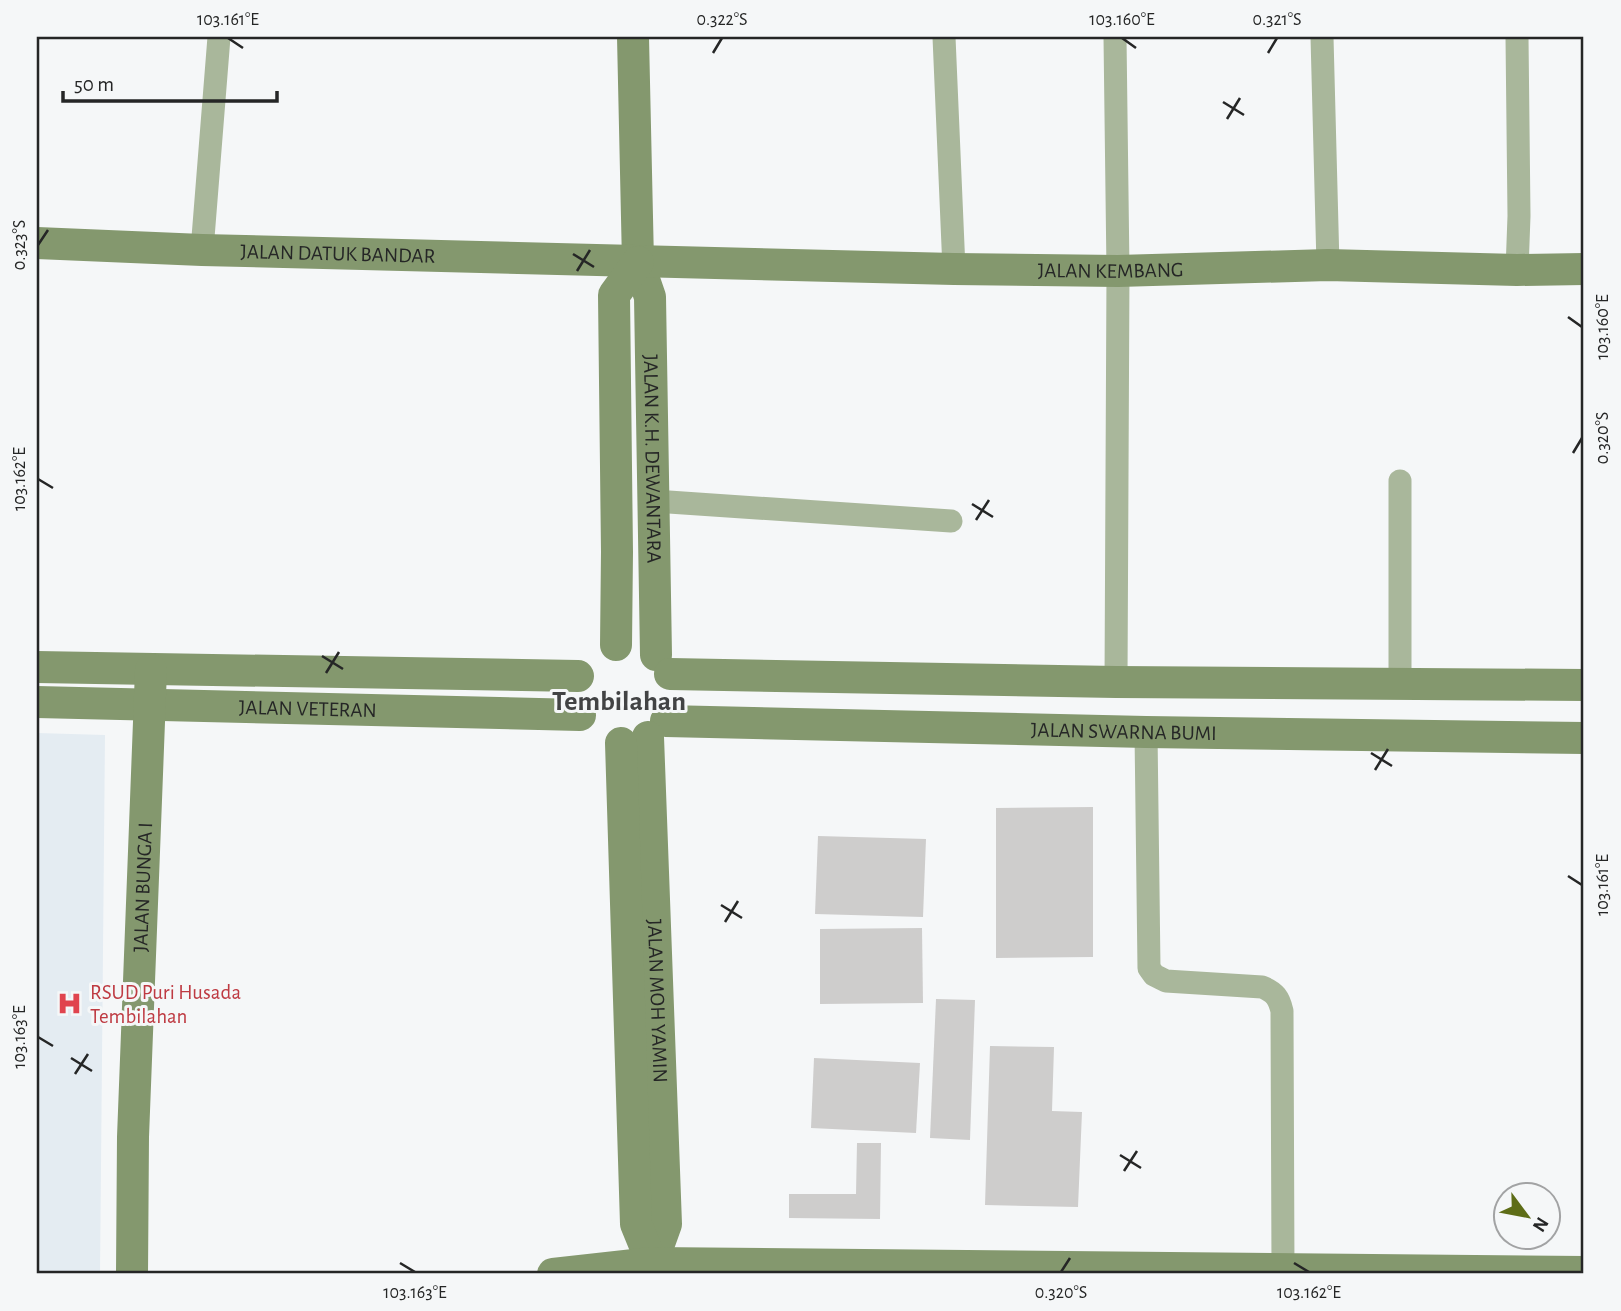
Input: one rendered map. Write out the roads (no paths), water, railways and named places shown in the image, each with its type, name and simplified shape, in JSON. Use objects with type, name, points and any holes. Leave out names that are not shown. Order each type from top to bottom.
[{"type":"street","points":[[202,250],[219,37]]},
{"type":"street","name":"JALAN K.H. DEWANTARA","points":[[632,37],[638,262],[650,297],[654,501],[663,664]]},
{"type":"street","points":[[944,37],[954,269]]},
{"type":"street","points":[[1115,37],[1118,271],[1116,682]]},
{"type":"street","points":[[1322,37],[1328,265]]},
{"type":"street","points":[[1517,37],[1517,270]]},
{"type":"street","name":"JALAN DATUK BANDAR","points":[[37,243],[638,262]]},
{"type":"street","name":"JALAN K.H. DEWANTARA","points":[[616,645],[614,295],[638,262]]},
{"type":"street","name":"JALAN KEMBANG","points":[[638,262],[1118,271],[1328,265],[1584,269]]},
{"type":"street","points":[[1400,481],[1400,684]]},
{"type":"street","points":[[654,501],[951,521]]},
{"type":"street","points":[[616,645],[643,648],[663,664],[673,685],[674,698],[671,710],[645,734],[608,740],[596,735],[587,726],[576,703],[576,690],[578,676],[584,665],[604,649],[616,645]]},
{"type":"street","points":[[663,664],[1116,682],[1584,685]]},
{"type":"street","name":"JALAN VETERAN","points":[[37,667],[578,676]]},
{"type":"street","name":"JALAN BUNGA I","points":[[132,1274],[134,1123],[151,670]]},
{"type":"street","name":"JALAN VETERAN","points":[[37,702],[580,715]]},
{"type":"street","points":[[1146,732],[1149,968],[1154,975],[1166,981],[1262,987],[1273,991],[1282,1011],[1283,1269]]},
{"type":"street","name":"JALAN SWARNA BUMI","points":[[645,734],[1146,732],[1584,738]]},
{"type":"street","name":"JALAN MOH YAMIN","points":[[645,734],[666,1224],[652,1269]]},
{"type":"street","points":[[553,1274],[652,1269],[1584,1272]]},
{"type":"place","name":"RSUD Puri Husada Tembilahan","points":[[70,1004]]},
{"type":"district","name":"Tembilahan","points":[[619,700]]}]
